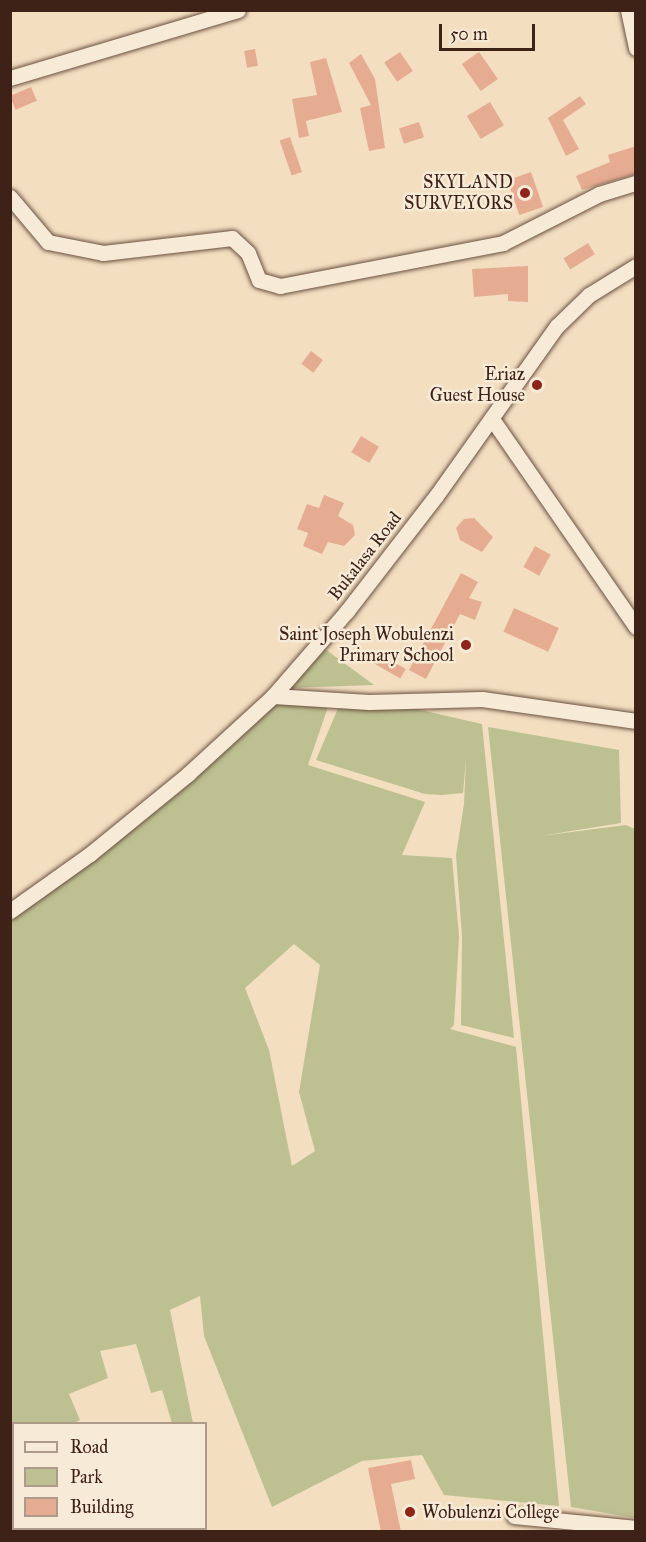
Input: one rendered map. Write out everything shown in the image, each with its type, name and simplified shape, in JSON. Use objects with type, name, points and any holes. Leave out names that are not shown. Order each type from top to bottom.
[{"type":"street","points":[[10,78],[238,10]]},
{"type":"street","points":[[628,10],[636,48]]},
{"type":"street","points":[[10,197],[48,242],[103,253],[232,238],[248,253],[259,280],[280,286],[502,243],[599,194],[636,183]]},
{"type":"street","name":"Bukalasa Road","points":[[10,911],[90,854],[188,774],[273,696],[347,611],[492,419],[557,326],[589,295],[636,266]]},
{"type":"street","points":[[492,419],[636,627]]},
{"type":"street","points":[[273,696],[369,702],[482,699],[636,721]]},
{"type":"street","points":[[514,1516],[636,1528]]},
{"type":"green space","points":[[325,649],[374,685],[287,688]]},
{"type":"green space","points":[[267,702],[328,707],[308,765],[425,802],[402,855],[452,858],[459,936],[454,1025],[450,1029],[516,1047],[559,1506],[444,1495],[422,1455],[362,1461],[272,1507],[204,1336],[200,1296],[170,1310],[193,1422],[172,1422],[162,1390],[151,1393],[136,1344],[100,1351],[108,1378],[69,1394],[80,1420],[77,1422],[12,1422],[12,1530],[70,1531],[11,1531],[10,922],[245,725],[249,731],[254,714]],"holes":[[[294,944],[320,965],[299,1092],[315,1151],[292,1166],[269,1050],[245,988]]]},
{"type":"green space","points":[[339,706],[412,708],[482,724],[514,1038],[461,1025],[462,937],[456,855],[464,804],[466,759],[463,793],[442,795],[425,794],[316,760]]},
{"type":"green space","points":[[488,727],[619,750],[621,823],[540,836],[626,825],[635,829],[635,1518],[571,1507]]},
{"type":"building","points":[[255,49],[258,66],[247,68],[244,51]]},
{"type":"building","points":[[400,52],[413,71],[397,82],[384,63]]},
{"type":"building","points":[[479,52],[498,79],[481,91],[462,64]]},
{"type":"building","points":[[361,54],[375,79],[385,148],[369,151],[360,108],[371,105],[349,63]]},
{"type":"building","points":[[326,58],[342,112],[306,121],[309,136],[299,138],[292,99],[317,95],[310,62]]},
{"type":"building","points":[[31,87],[37,101],[16,110],[10,96]]},
{"type":"building","points":[[580,96],[586,104],[563,120],[579,149],[566,156],[548,118]]},
{"type":"building","points":[[490,102],[504,125],[481,139],[467,116]]},
{"type":"building","points":[[419,122],[424,137],[404,144],[399,128]]},
{"type":"building","points":[[290,137],[302,172],[292,176],[280,141]]},
{"type":"building","points":[[636,146],[636,174],[582,190],[576,176],[610,162],[608,155]]},
{"type":"building","name":"SKYLAND SURVEYORS","points":[[531,172],[543,207],[519,215],[507,180]]},
{"type":"building","points":[[588,243],[595,254],[570,269],[563,258]]},
{"type":"building","points":[[528,266],[528,302],[508,301],[508,294],[474,297],[472,269]]},
{"type":"building","points":[[311,351],[323,360],[313,373],[301,364]]},
{"type":"building","points":[[361,436],[379,447],[369,463],[351,452]]},
{"type":"building","points":[[324,495],[344,503],[338,516],[353,525],[355,535],[344,546],[328,542],[322,554],[303,546],[308,533],[297,529],[307,504],[319,508]]},
{"type":"building","points":[[474,518],[493,537],[482,552],[460,540],[456,528],[464,519]]},
{"type":"building","points":[[535,546],[551,555],[539,576],[523,567]]},
{"type":"building","points":[[461,573],[478,582],[469,598],[482,602],[475,620],[460,614],[426,679],[409,670]]},
{"type":"building","points":[[514,608],[559,628],[548,652],[503,632]]},
{"type":"building","points":[[378,653],[406,669],[400,679],[372,663]]},
{"type":"building","points":[[411,1460],[415,1479],[391,1484],[401,1532],[381,1532],[368,1468]]},
{"type":"place","name":"SKYLAND SURVEYORS","points":[[525,193]]},
{"type":"place","name":"Eriaz Guest House","points":[[537,385]]},
{"type":"place","name":"Saint Joseph Wobulenzi Primary School","points":[[466,645]]},
{"type":"place","name":"Wobulenzi College","points":[[410,1512]]}]
